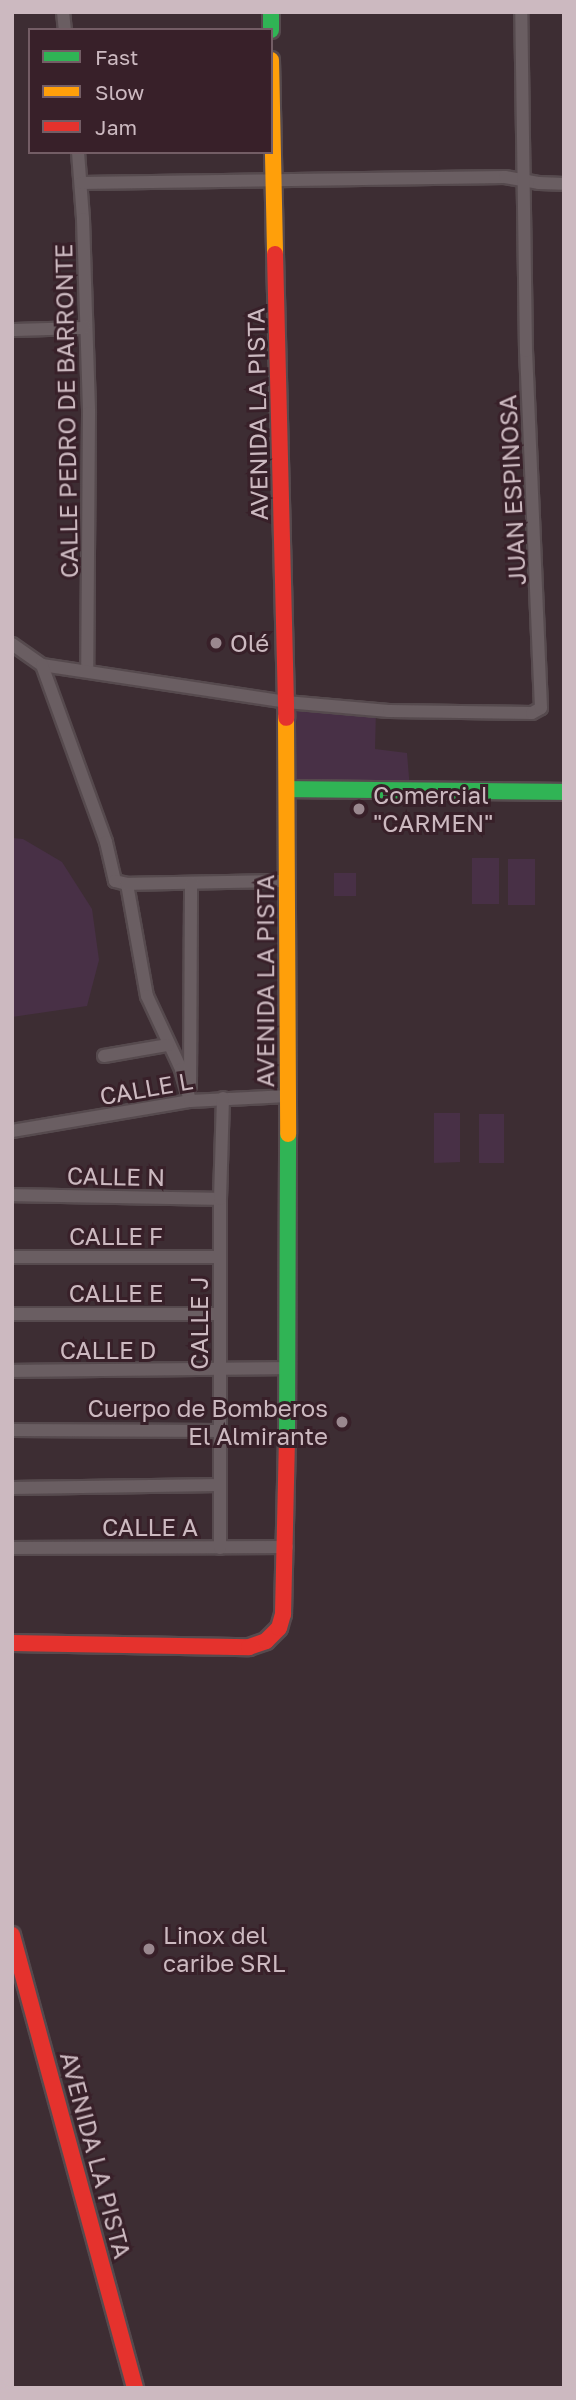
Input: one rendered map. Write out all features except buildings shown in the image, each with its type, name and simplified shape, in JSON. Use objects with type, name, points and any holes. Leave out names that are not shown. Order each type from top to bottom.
[{"type":"main road","name":"AVENIDA LA PISTA","points":[[12,1643],[249,1647],[266,1642],[279,1628],[283,1614],[287,1547],[288,1368],[287,789],[273,154]]},
{"type":"main road","points":[[287,789],[564,792]]},
{"type":"main road","name":"AVENIDA LA PISTA","points":[[12,1935],[135,2388]]},
{"type":"street","name":"JUAN ESPINOSA","points":[[286,702],[389,711],[532,713],[541,708],[526,351],[521,12]]},
{"type":"street","name":"CALLE PEDRO DE BARRONTE","points":[[78,154],[90,467],[87,670]]},
{"type":"street","points":[[81,183],[505,177],[564,184]]},
{"type":"street","points":[[12,330],[85,327]]},
{"type":"street","points":[[12,644],[42,665],[87,670],[197,691],[286,702]]},
{"type":"street","points":[[42,665],[106,842],[115,881],[127,884],[287,881]]},
{"type":"street","points":[[190,1101],[191,883]]},
{"type":"street","points":[[127,884],[147,996],[181,1069],[190,1101]]},
{"type":"street","points":[[104,1056],[168,1045]]},
{"type":"street","name":"CALLE L","points":[[12,1131],[190,1101],[288,1096]]},
{"type":"street","name":"CALLE J","points":[[220,1548],[220,1199],[223,1098]]},
{"type":"street","name":"CALLE N","points":[[12,1195],[220,1199]]},
{"type":"street","name":"CALLE F","points":[[12,1257],[220,1257]]},
{"type":"street","name":"CALLE E","points":[[12,1314],[220,1314]]},
{"type":"street","name":"CALLE D","points":[[12,1371],[288,1368]]},
{"type":"street","points":[[12,1430],[220,1431]]},
{"type":"street","points":[[12,1488],[220,1485]]},
{"type":"street","name":"CALLE A","points":[[12,1548],[287,1547]]},
{"type":"shaded area","points":[[286,702],[376,710],[375,749],[407,753],[410,789],[287,789]]},
{"type":"shaded area","points":[[12,838],[23,839],[62,862],[92,909],[99,960],[87,1006],[12,1017]]},
{"type":"shaded area","points":[[472,858],[499,858],[499,904],[472,904]]},
{"type":"shaded area","points":[[508,859],[535,859],[535,905],[508,905]]},
{"type":"shaded area","points":[[334,873],[356,873],[356,896],[334,896]]},
{"type":"shaded area","points":[[434,1113],[460,1113],[460,1162],[434,1163]]},
{"type":"shaded area","points":[[479,1114],[504,1114],[504,1163],[479,1163]]},
{"type":"traffic: fast","points":[[271,12],[271,28]]},
{"type":"traffic: fast","points":[[287,789],[564,792]]},
{"type":"traffic: fast","points":[[287,1438],[288,1134]]},
{"type":"traffic: slow","points":[[273,154],[275,254]]},
{"type":"traffic: slow","points":[[286,718],[288,1134]]},
{"type":"traffic: jam","points":[[275,254],[286,718]]},
{"type":"traffic: jam","points":[[12,1643],[249,1647],[266,1641],[279,1628],[283,1614],[287,1438]]},
{"type":"traffic: jam","points":[[12,1935],[135,2388]]},
{"type":"place","name":"Olé","points":[[216,643]]},
{"type":"place","name":"Comercial \"CARMEN\"","points":[[359,809]]},
{"type":"place","name":"Cuerpo de Bomberos El Almirante","points":[[342,1422]]},
{"type":"place","name":"Linox del caribe SRL","points":[[149,1949]]}]
